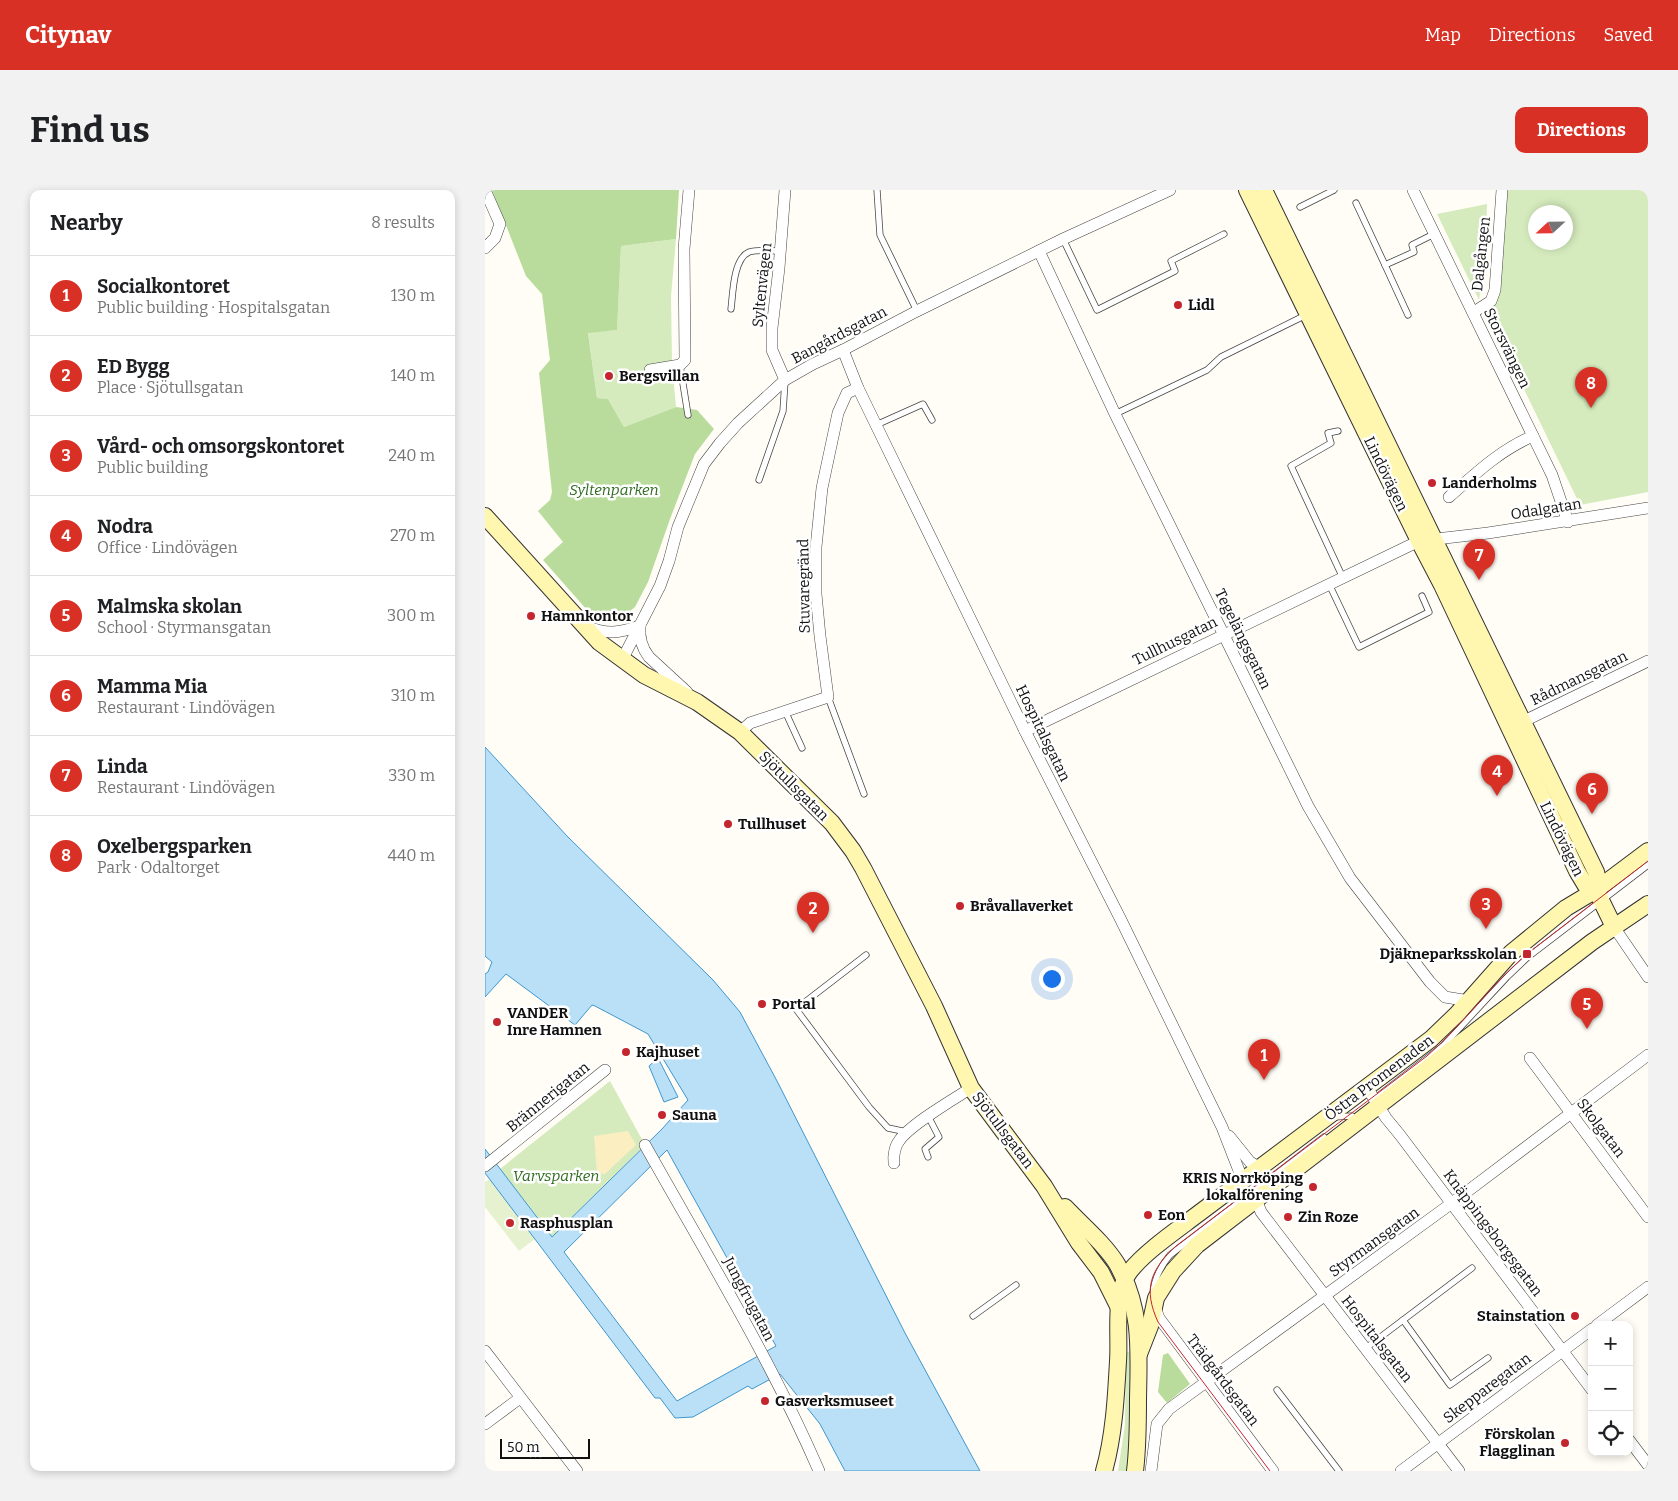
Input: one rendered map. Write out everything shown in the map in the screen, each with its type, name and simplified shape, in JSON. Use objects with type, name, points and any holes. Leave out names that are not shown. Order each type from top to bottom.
[{"type":"main road","name":"Lindövägen","points":[[1247,190],[1315,311],[1434,539],[1597,872],[1599,895]]},
{"type":"main road","name":"Lindövägen","points":[[1264,190],[1315,311]]},
{"type":"main road","name":"Sjötullsgatan","points":[[485,516],[599,642],[644,675],[697,702],[740,732],[832,823],[853,851],[934,1006],[971,1088],[1044,1186],[1079,1243],[1101,1272],[1119,1308],[1119,1358],[1116,1400],[1104,1471]]},
{"type":"main road","name":"Lindövägen","points":[[1434,539],[1442,585],[1577,871],[1586,886],[1599,895]]},
{"type":"main road","name":"Östra Promenaden","points":[[1119,1308],[1121,1290],[1130,1270],[1165,1240],[1326,1117],[1369,1100],[1389,1071],[1441,1031],[1511,953],[1566,908],[1599,895],[1648,851]]},
{"type":"main road","points":[[1599,895],[1614,927]]},
{"type":"main road","name":"Östra Promenaden","points":[[1139,1354],[1149,1326],[1154,1304],[1165,1282],[1186,1256],[1209,1235],[1256,1199],[1369,1100],[1465,1038],[1614,927],[1648,904]]},
{"type":"main road","name":"Sjötullsgatan","points":[[1044,1186],[1109,1254],[1125,1279],[1135,1309],[1139,1354],[1135,1471]]},
{"type":"street","points":[[485,190],[500,224],[495,238],[485,248]]},
{"type":"street","points":[[650,370],[681,365],[685,360],[684,249],[689,190]]},
{"type":"street","name":"Syltenvägen","points":[[785,190],[771,350],[785,380]]},
{"type":"street","name":"Bangårdsgatan","points":[[622,660],[659,586],[669,561],[678,527],[704,464],[720,442],[738,423],[785,380],[917,311],[1063,239],[1170,190]]},
{"type":"street","name":"Storsvängen","points":[[1413,190],[1556,483],[1568,522]]},
{"type":"street","name":"Dalgången","points":[[1473,312],[1491,301],[1495,290],[1502,190]]},
{"type":"street","name":"Tegelängsgatan","points":[[1039,251],[1115,414],[1225,634],[1308,806],[1350,878],[1431,982],[1445,997],[1469,1001]]},
{"type":"street","name":"Hospitalsgatan","points":[[843,350],[876,426],[1222,1127],[1243,1181]]},
{"type":"street","name":"Stuvaregränd","points":[[828,697],[816,594],[816,547],[822,488],[838,413],[847,393],[858,388]]},
{"type":"street","points":[[1449,497],[1503,451],[1533,436]]},
{"type":"street","name":"Odalgatan","points":[[1434,539],[1568,522],[1648,508]]},
{"type":"street","name":"Tullhusgatan","points":[[1025,731],[1329,584],[1434,539]]},
{"type":"street","points":[[582,624],[607,633],[621,632],[640,626],[639,634],[644,650],[697,702]]},
{"type":"street","name":"Rådmansgatan","points":[[1522,722],[1648,661]]},
{"type":"street","points":[[740,732],[750,723],[828,697]]},
{"type":"street","points":[[1614,927],[1648,977]]},
{"type":"street","name":"Styrmansgatan","points":[[1151,1471],[1157,1424],[1169,1409],[1325,1297],[1648,1055]]},
{"type":"street","name":"Skolgatan","points":[[1530,1058],[1648,1217]]},
{"type":"street","name":"Brännerigatan","points":[[485,1166],[605,1070]]},
{"type":"street","points":[[894,1163],[893,1157],[899,1140],[907,1132],[971,1088]]},
{"type":"street","name":"Knäppingsborgsgatan","points":[[1369,1100],[1452,1203],[1588,1385]]},
{"type":"street","name":"Hospitalsgatan","points":[[1222,1127],[1250,1162],[1260,1168]]},
{"type":"street","name":"Jungfrugatan","points":[[645,1145],[712,1261],[819,1471]]},
{"type":"street","name":"Hospitalsgatan","points":[[1256,1199],[1261,1212],[1459,1471]]},
{"type":"street","points":[[1602,1321],[1648,1287]]},
{"type":"street","name":"Trädgårdsgatan","points":[[1154,1304],[1159,1318],[1273,1471]]},
{"type":"street","name":"Skepparegatan","points":[[1401,1471],[1588,1331]]},
{"type":"street","points":[[485,1351],[519,1398],[577,1471]]},
{"type":"street","points":[[485,1424],[519,1398]]},
{"type":"street","points":[[1633,1445],[1648,1465]]},
{"type":"lane","points":[[877,190],[880,235],[917,311]]},
{"type":"lane","points":[[1300,207],[1334,190]]},
{"type":"lane","points":[[1356,203],[1408,315]]},
{"type":"lane","points":[[1063,239],[1097,310],[1175,271],[1171,261],[1224,234]]},
{"type":"lane","points":[[1385,265],[1414,252],[1412,245],[1434,234]]},
{"type":"lane","points":[[731,309],[737,268],[743,256],[751,252],[781,251]]},
{"type":"lane","points":[[1115,414],[1207,370],[1221,357],[1315,311]]},
{"type":"lane","points":[[681,365],[688,415]]},
{"type":"lane","points":[[759,480],[783,411],[785,380]]},
{"type":"lane","points":[[876,426],[923,404],[932,420]]},
{"type":"lane","points":[[1337,431],[1329,433],[1331,444],[1291,466],[1343,578]]},
{"type":"lane","points":[[1329,584],[1359,647],[1429,612],[1422,596]]},
{"type":"lane","points":[[828,697],[864,794]]},
{"type":"lane","points":[[785,711],[802,748]]},
{"type":"lane","name":"Östra Promenaden","points":[[1369,1100],[1443,1046],[1507,977],[1599,895],[1648,865]]},
{"type":"lane","points":[[866,955],[796,1009],[869,1107],[888,1128],[907,1132]]},
{"type":"lane","name":"Östra Promenaden","points":[[1344,1122],[1358,1112]]},
{"type":"lane","points":[[928,1116],[939,1138],[925,1149],[929,1156]]},
{"type":"lane","points":[[1326,1117],[1352,1116]]},
{"type":"lane","name":"Östra Promenaden","points":[[1154,1304],[1153,1291],[1156,1278],[1159,1269],[1170,1255],[1328,1134]]},
{"type":"lane","points":[[1366,1348],[1472,1268]]},
{"type":"lane","points":[[973,1316],[1016,1284]]},
{"type":"lane","points":[[1403,1320],[1450,1385],[1488,1358]]},
{"type":"lane","points":[[1277,1390],[1339,1471]]},
{"type":"green space","name":"Syltenparken","points":[[492,190],[679,190],[676,239],[621,246],[617,330],[588,333],[597,398],[608,399],[624,427],[676,407],[697,410],[714,429],[695,454],[648,582],[635,607],[625,615],[604,620],[587,610],[543,560],[563,542],[538,511],[550,500],[552,492],[539,373],[550,360],[542,294],[526,276]]},
{"type":"green space","points":[[1503,190],[1648,190],[1648,492],[1580,505],[1492,323]]},
{"type":"green space","points":[[1487,204],[1485,261],[1479,300],[1437,214]]},
{"type":"green space","points":[[676,239],[671,296],[672,364],[676,407],[624,427],[608,399],[597,398],[588,332],[617,330],[621,246]]},
{"type":"green space","name":"Varvsparken","points":[[610,1081],[645,1145],[552,1237],[500,1169]]},
{"type":"green space","name":"Rasphusplan","points":[[490,1179],[535,1239],[519,1251],[485,1207],[485,1182]]},
{"type":"green space","points":[[1133,1351],[1129,1461],[1127,1471],[1118,1471],[1125,1425],[1126,1352]]},
{"type":"green space","points":[[1168,1353],[1190,1384],[1167,1403],[1158,1392],[1163,1355]]},
{"type":"sand","points":[[628,1131],[636,1145],[605,1174],[597,1173],[594,1136]]},
{"type":"water","points":[[485,747],[567,836],[713,980],[740,1012],[905,1333],[980,1471],[845,1471],[820,1424],[780,1374],[752,1389],[748,1386],[693,1417],[675,1418],[660,1398],[655,1398],[485,1173],[485,1149],[552,1237],[662,1129],[688,1100],[648,1034],[595,1006],[592,1005],[575,1025],[506,974],[485,997],[485,974],[488,972],[492,962],[485,956]],"holes":[[[667,1150],[776,1346],[677,1401],[564,1252]]]},
{"type":"water","points":[[658,1058],[678,1097],[664,1102],[649,1066]]},
{"type":"tram line","points":[[1270,1471],[1158,1322],[1153,1310],[1150,1290],[1155,1272],[1160,1263],[1176,1246],[1427,1056],[1527,954],[1648,861]]},
{"type":"place","name":"Lidl","points":[[1178,305]]},
{"type":"place","name":"Bergsvillan","points":[[609,376]]},
{"type":"place","name":"Oxelbergsparken","points":[[1591,408]]},
{"type":"place","name":"Landerholms","points":[[1432,483]]},
{"type":"place","name":"Linda","points":[[1479,580]]},
{"type":"place","name":"Hamnkontor","points":[[531,616]]},
{"type":"place","name":"Nodra","points":[[1497,796]]},
{"type":"place","name":"Mamma Mia","points":[[1592,814]]},
{"type":"place","name":"Tullhuset","points":[[728,824]]},
{"type":"place","name":"Bråvallaverket","points":[[960,906]]},
{"type":"place","name":"Vård- och omsorgskontoret","points":[[1486,929]]},
{"type":"place","name":"ED Bygg","points":[[813,933]]},
{"type":"place","name":"Djäkneparksskolan","points":[[1527,954]]},
{"type":"place","name":"Portal","points":[[762,1004]]},
{"type":"place","name":"VANDER Inre Hamnen","points":[[497,1022]]},
{"type":"place","name":"Malmska skolan","points":[[1587,1029]]},
{"type":"place","name":"Kajhuset","points":[[626,1052]]},
{"type":"place","name":"Socialkontoret","points":[[1264,1080]]},
{"type":"place","name":"Sauna","points":[[662,1115]]},
{"type":"place","name":"KRIS Norrköping lokalförening","points":[[1313,1187]]},
{"type":"place","name":"Eon","points":[[1148,1215]]},
{"type":"place","name":"Zin Roze","points":[[1288,1217]]},
{"type":"place","name":"Rasphusplan","points":[[510,1223]]},
{"type":"place","name":"Stainstation","points":[[1575,1316]]},
{"type":"place","name":"Gasverksmuseet","points":[[765,1401]]},
{"type":"place","name":"Förskolan Flagglinan","points":[[1565,1443]]}]
